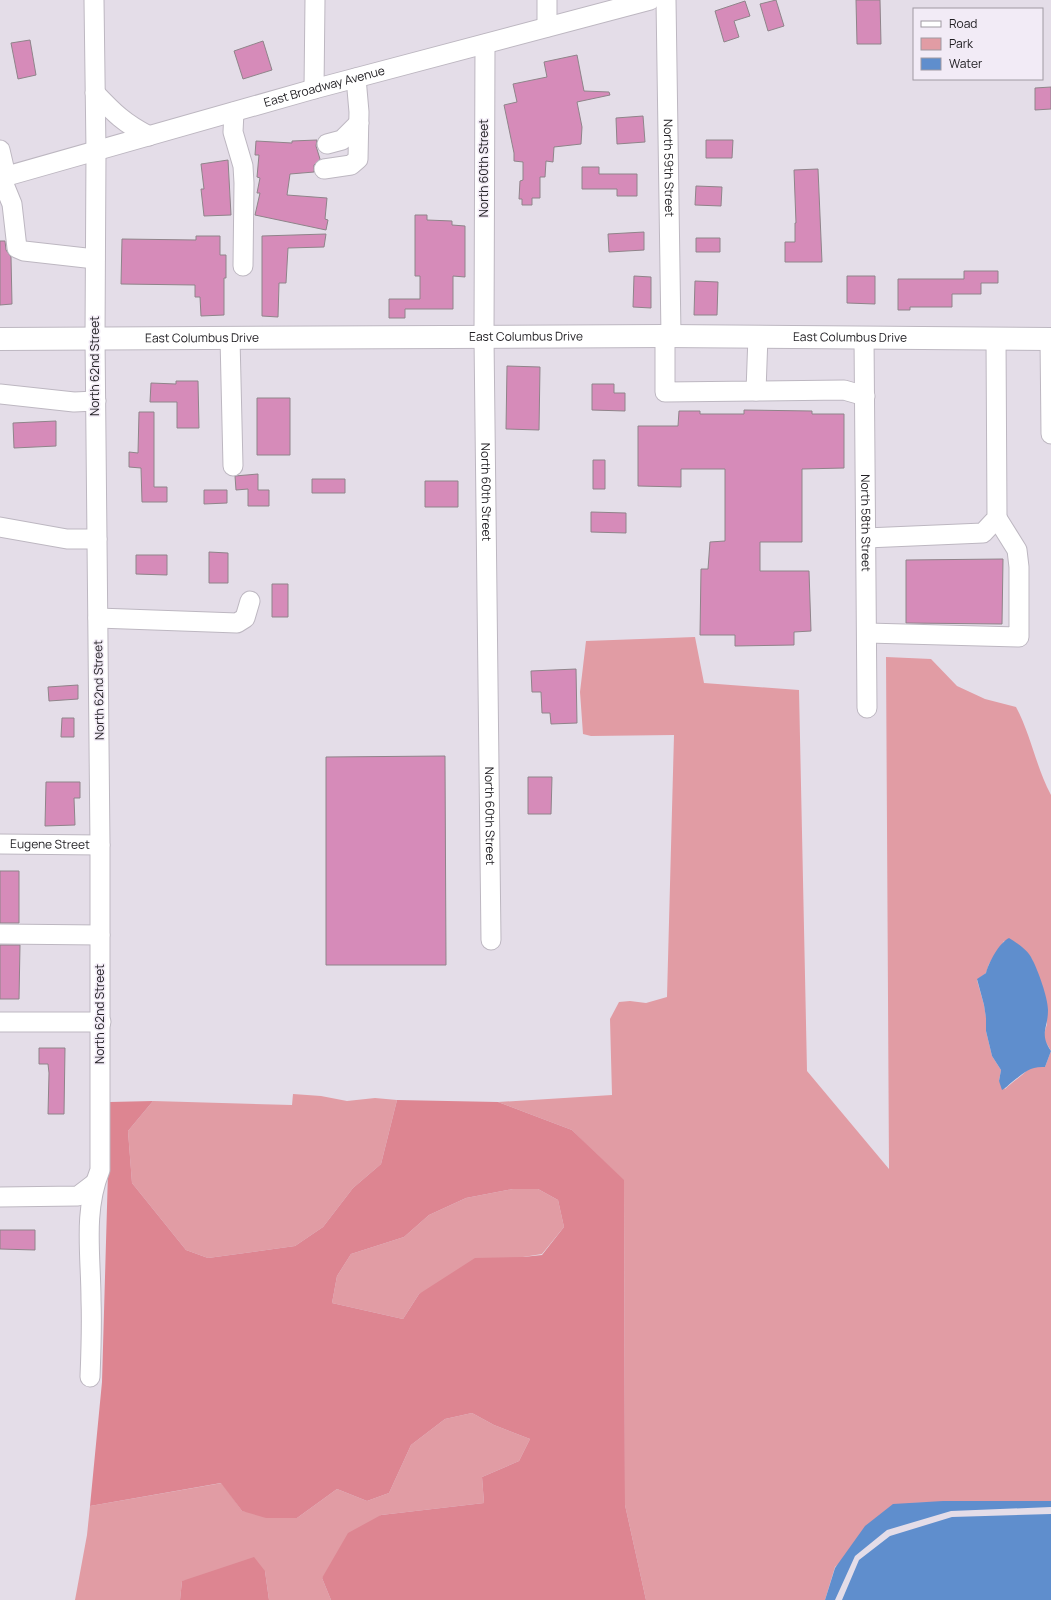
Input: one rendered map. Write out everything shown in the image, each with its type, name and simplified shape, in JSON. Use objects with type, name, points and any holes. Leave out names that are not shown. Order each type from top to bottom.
[{"type":"main road","name":"East Columbus Drive","points":[[0,339],[668,336],[1050,339]]},
{"type":"street","name":"North 62nd Street","points":[[90,1378],[91,1300],[88,1226],[95,1183],[100,1170],[101,1022],[95,338],[96,151],[94,0]]},
{"type":"street","points":[[314,89],[315,0]]},
{"type":"street","points":[[547,0],[547,27]]},
{"type":"street","name":"East Broadway Avenue","points":[[2,177],[314,89],[650,0]]},
{"type":"street","name":"North 59th Street","points":[[666,0],[668,336],[665,392],[756,391]]},
{"type":"street","name":"North 60th Street","points":[[485,44],[484,338],[491,940]]},
{"type":"street","points":[[324,169],[351,165],[358,159],[359,123],[356,78]]},
{"type":"street","points":[[95,93],[116,116],[149,136]]},
{"type":"street","points":[[234,112],[234,132],[237,150],[243,166],[244,183],[243,266]]},
{"type":"street","points":[[327,144],[342,140],[359,123]]},
{"type":"street","points":[[0,150],[2,177],[12,204],[17,248],[24,251],[96,259]]},
{"type":"street","points":[[758,336],[756,391],[844,390],[865,396]]},
{"type":"street","name":"North 58th Street","points":[[864,337],[867,708]]},
{"type":"street","points":[[230,338],[233,466]]},
{"type":"street","points":[[867,633],[1019,637],[1019,567],[1017,550],[997,518],[996,338]]},
{"type":"street","points":[[1050,339],[1051,434]]},
{"type":"street","points":[[0,394],[74,402],[96,401]]},
{"type":"street","points":[[866,538],[983,533],[997,518]]},
{"type":"street","points":[[0,527],[67,539],[97,539]]},
{"type":"street","points":[[98,618],[237,623],[245,618],[250,601]]},
{"type":"street","name":"Eugene Street","points":[[0,844],[100,845]]},
{"type":"street","points":[[0,934],[100,935]]},
{"type":"street","points":[[0,1022],[101,1022]]},
{"type":"street","points":[[0,1197],[78,1196],[95,1183]]},
{"type":"green space","points":[[695,637],[704,683],[799,690],[807,1071],[889,1169],[886,657],[931,659],[957,686],[985,699],[1016,707],[1051,795],[1051,1051],[1051,1501],[910,1503],[835,1567],[825,1600],[646,1600],[625,1505],[624,1181],[572,1130],[498,1102],[612,1095],[610,1019],[619,1002],[630,1001],[646,1003],[667,997],[674,735],[591,736],[583,734],[580,692],[586,641]],"holes":[[[1004,941],[1032,959],[1047,1024],[1043,1037],[1051,1051],[1045,1067],[1034,1067],[1029,1069],[1005,1089],[999,1081],[1001,1070],[992,1056],[986,1031],[984,1005],[977,980],[986,973],[989,964]]]},
{"type":"green space","points":[[293,1094],[321,1096],[347,1101],[375,1098],[397,1100],[381,1164],[353,1188],[323,1227],[295,1246],[208,1258],[186,1250],[132,1183],[128,1131],[153,1101],[292,1105]]},
{"type":"green space","points":[[513,1189],[538,1189],[558,1200],[564,1227],[542,1254],[523,1257],[419,1294],[403,1319],[332,1303],[337,1276],[351,1254],[404,1237],[429,1215],[466,1198]]},
{"type":"green space","points":[[472,1413],[494,1425],[530,1439],[519,1461],[482,1477],[484,1503],[381,1515],[322,1578],[331,1600],[269,1600],[265,1571],[182,1581],[180,1600],[75,1600],[87,1535],[90,1506],[222,1483],[242,1511],[297,1518],[337,1489],[367,1501],[389,1493],[411,1445],[445,1419]]},
{"type":"shaded area","points":[[397,1100],[498,1102],[572,1130],[624,1180],[625,1505],[646,1600],[331,1600],[322,1578],[348,1533],[381,1515],[484,1503],[482,1477],[519,1461],[530,1439],[494,1425],[472,1413],[445,1419],[411,1445],[389,1493],[367,1501],[337,1489],[297,1518],[266,1518],[242,1511],[221,1483],[90,1506],[102,1382],[110,1102],[153,1101],[128,1131],[132,1183],[186,1250],[208,1258],[295,1246],[323,1227],[353,1188],[381,1164]],"holes":[[[513,1189],[538,1189],[558,1200],[564,1227],[542,1255],[475,1258],[419,1294],[403,1319],[332,1303],[337,1276],[351,1254],[404,1237],[429,1215],[466,1198]]]},
{"type":"shaded area","points":[[254,1557],[265,1571],[269,1600],[180,1600],[182,1581]]},
{"type":"water","points":[[1009,938],[1028,953],[1040,977],[1048,1005],[1045,1040],[1051,1051],[1045,1067],[1039,1067],[1027,1071],[1002,1090],[999,1081],[1001,1070],[992,1056],[986,1031],[984,1005],[977,979],[986,973],[995,953],[1005,940]]},
{"type":"water","points":[[943,1501],[1051,1501],[1051,1507],[951,1511],[887,1530],[855,1556],[835,1600],[825,1600],[835,1568],[865,1526],[893,1504]]},
{"type":"water","points":[[1051,1514],[1051,1600],[842,1600],[859,1560],[890,1536],[952,1517]]},
{"type":"building","points":[[776,0],[784,26],[768,31],[760,4]]},
{"type":"building","points":[[856,0],[880,0],[881,44],[857,44]]},
{"type":"building","points":[[745,1],[750,16],[734,21],[739,37],[724,42],[715,11]]},
{"type":"building","points":[[30,40],[36,75],[18,79],[11,43]]},
{"type":"building","points":[[263,41],[272,70],[243,79],[234,51]]},
{"type":"building","points":[[577,55],[584,91],[609,92],[610,95],[577,102],[582,127],[581,144],[554,147],[553,162],[546,161],[545,177],[540,177],[540,198],[532,198],[532,205],[522,205],[522,199],[519,199],[520,181],[523,180],[523,162],[514,161],[514,153],[504,105],[517,102],[513,84],[547,77],[544,62]]},
{"type":"building","points":[[1051,87],[1051,109],[1035,110],[1035,88]]},
{"type":"building","points":[[643,116],[645,142],[617,144],[616,118]]},
{"type":"building","points":[[317,140],[316,146],[320,159],[314,165],[314,172],[290,174],[287,195],[327,198],[325,219],[328,220],[326,230],[255,215],[260,193],[257,193],[260,178],[257,177],[259,155],[255,155],[256,141],[292,143],[292,141]]},
{"type":"building","points":[[706,140],[733,140],[732,158],[706,158]]},
{"type":"building","points":[[228,160],[231,215],[204,216],[201,189],[204,189],[201,164]]},
{"type":"building","points":[[582,167],[599,167],[599,174],[637,174],[637,196],[617,196],[617,189],[582,189]]},
{"type":"building","points":[[818,169],[822,262],[785,262],[785,242],[795,242],[796,223],[794,170]]},
{"type":"building","points":[[696,186],[722,187],[721,206],[695,205]]},
{"type":"building","points":[[415,215],[427,215],[427,220],[452,221],[452,225],[465,226],[465,277],[453,276],[453,309],[405,309],[405,318],[389,318],[389,299],[420,299],[420,276],[415,276]]},
{"type":"building","points":[[644,232],[644,250],[609,252],[608,234]]},
{"type":"building","points":[[326,234],[324,247],[288,248],[286,283],[279,283],[278,317],[262,316],[262,236]]},
{"type":"building","points":[[196,236],[220,236],[220,255],[226,255],[226,278],[224,278],[224,315],[201,316],[200,297],[195,297],[195,285],[121,284],[122,239],[196,240]]},
{"type":"building","points":[[696,238],[720,238],[720,252],[696,252]]},
{"type":"building","points":[[0,241],[5,241],[6,250],[11,257],[12,304],[0,305]]},
{"type":"building","points":[[964,271],[998,271],[998,283],[981,283],[981,294],[952,294],[952,307],[910,307],[910,310],[898,310],[898,279],[964,279]]},
{"type":"building","points":[[634,276],[651,277],[651,308],[633,307]]},
{"type":"building","points":[[847,276],[875,276],[875,304],[847,303]]},
{"type":"building","points":[[695,281],[718,282],[717,315],[694,315]]},
{"type":"building","points":[[507,366],[540,367],[539,430],[506,429]]},
{"type":"building","points":[[176,381],[198,381],[199,428],[177,428],[177,402],[150,402],[151,383],[176,384]]},
{"type":"building","points":[[592,384],[614,384],[614,393],[625,393],[625,411],[592,410]]},
{"type":"building","points":[[257,398],[290,398],[290,455],[257,455]]},
{"type":"building","points":[[744,410],[812,411],[812,414],[844,414],[844,468],[802,469],[802,542],[760,542],[760,571],[809,571],[811,631],[794,632],[794,645],[735,646],[735,635],[700,635],[701,569],[708,569],[710,542],[725,541],[725,469],[681,469],[681,487],[638,486],[638,426],[678,426],[679,411],[700,411],[700,414],[744,414]]},
{"type":"building","points":[[139,412],[154,412],[154,487],[167,487],[167,502],[142,502],[141,468],[129,467],[129,452],[138,453]]},
{"type":"building","points":[[56,421],[56,446],[14,448],[13,423]]},
{"type":"building","points":[[593,460],[605,460],[605,489],[593,489]]},
{"type":"building","points":[[258,474],[258,490],[269,490],[269,506],[248,506],[248,489],[236,490],[235,476]]},
{"type":"building","points":[[312,479],[345,479],[345,493],[312,493]]},
{"type":"building","points":[[425,481],[458,481],[458,507],[425,507]]},
{"type":"building","points":[[204,490],[227,490],[227,503],[204,504]]},
{"type":"building","points":[[591,512],[626,513],[626,533],[591,532]]},
{"type":"building","points":[[209,552],[228,553],[228,583],[209,583]]},
{"type":"building","points":[[136,555],[167,555],[167,575],[136,574]]},
{"type":"building","points":[[1003,559],[1002,624],[906,623],[906,560]]},
{"type":"building","points":[[272,584],[288,584],[288,617],[272,617]]},
{"type":"building","points":[[576,669],[577,723],[551,724],[550,713],[542,713],[541,692],[532,692],[531,671]]},
{"type":"building","points":[[78,685],[78,699],[49,701],[48,687]]},
{"type":"building","points":[[62,718],[74,718],[74,737],[61,737]]},
{"type":"building","points":[[445,756],[446,965],[326,965],[326,757]]},
{"type":"building","points":[[528,777],[552,777],[551,814],[528,814]]},
{"type":"building","points":[[46,782],[80,782],[80,798],[74,798],[75,825],[45,826]]},
{"type":"building","points":[[0,871],[19,871],[19,923],[0,923]]},
{"type":"building","points":[[0,945],[20,945],[19,999],[0,999]]},
{"type":"building","points":[[39,1048],[65,1048],[64,1114],[48,1114],[48,1064],[39,1064]]},
{"type":"building","points":[[0,1230],[35,1230],[35,1250],[0,1249]]}]
